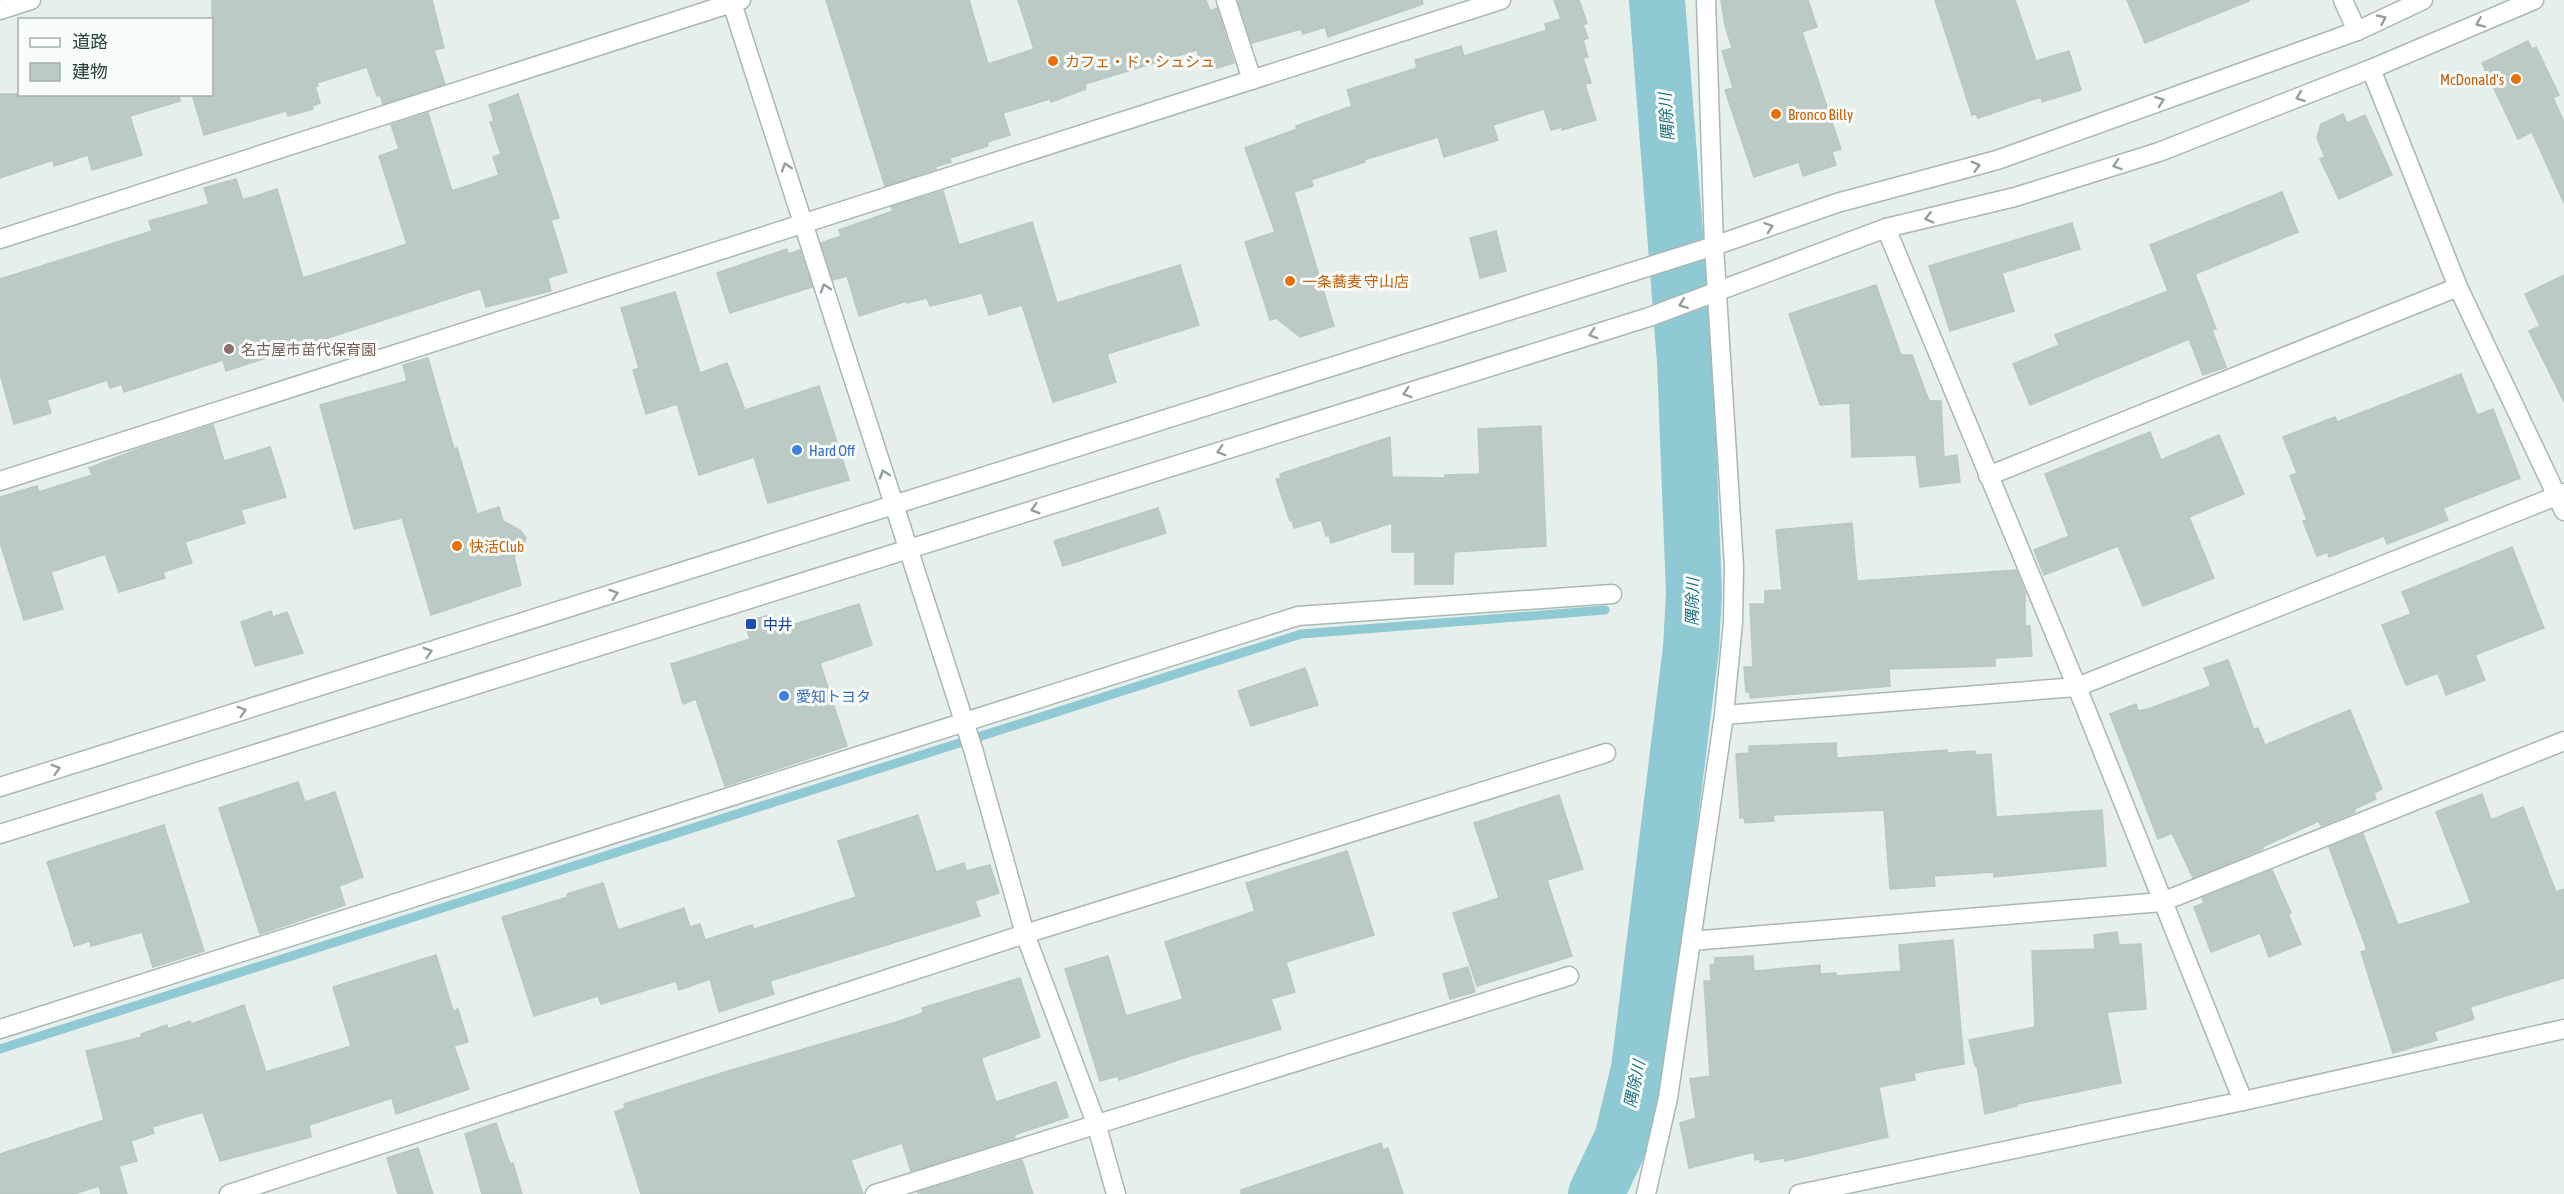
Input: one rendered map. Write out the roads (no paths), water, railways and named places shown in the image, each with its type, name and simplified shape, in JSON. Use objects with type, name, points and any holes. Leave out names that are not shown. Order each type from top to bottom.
[{"type":"street","points":[[0,10],[31,0]]},
{"type":"street","points":[[1226,0],[1252,80]]},
{"type":"street","points":[[0,482],[1501,0]]},
{"type":"street","points":[[1646,1194],[1668,1098],[1724,715],[1733,622],[1734,566],[1714,246],[1706,0]]},
{"type":"street","points":[[2343,0],[2357,31]]},
{"type":"street","points":[[0,786],[1714,246],[1837,203],[1997,160],[2357,31],[2423,0]]},
{"type":"street","points":[[0,834],[1649,317],[1886,228],[2016,197],[2148,156],[2372,69],[2534,0]]},
{"type":"street","points":[[0,239],[735,1],[972,746],[1025,934],[1096,1123],[1116,1194]]},
{"type":"street","points":[[1724,715],[2077,687],[2562,500],[2458,287],[2372,69]]},
{"type":"street","points":[[1886,228],[2077,687],[2243,1101]]},
{"type":"street","points":[[1988,476],[2458,287]]},
{"type":"street","points":[[0,1029],[965,724],[1298,616],[1612,594]]},
{"type":"street","points":[[1691,941],[2162,902],[2564,741]]},
{"type":"street","points":[[230,1194],[1025,934],[1606,753]]},
{"type":"street","points":[[875,1194],[1569,976]]},
{"type":"street","points":[[1799,1194],[2243,1101],[2564,1029]]},
{"type":"waterway","name":"隅除川","points":[[1596,1194],[1622,1139],[1639,1069],[1691,648],[1694,593],[1685,362],[1657,0]]},
{"type":"waterway","points":[[0,1049],[1301,634],[1605,610]]},
{"type":"place","name":"カフェ・ド・シュシュ","points":[[1053,61]]},
{"type":"place","name":"McDonald's","points":[[2516,79]]},
{"type":"place","name":"Bronco Billy","points":[[1776,114]]},
{"type":"place","name":"一条蕎麦 守山店","points":[[1290,281]]},
{"type":"place","name":"名古屋市苗代保育園","points":[[229,349]]},
{"type":"place","name":"Hard Off","points":[[797,450]]},
{"type":"place","name":"快活Club","points":[[457,546]]},
{"type":"place","name":"中井","points":[[751,624]]},
{"type":"place","name":"愛知トヨタ","points":[[784,696]]}]
